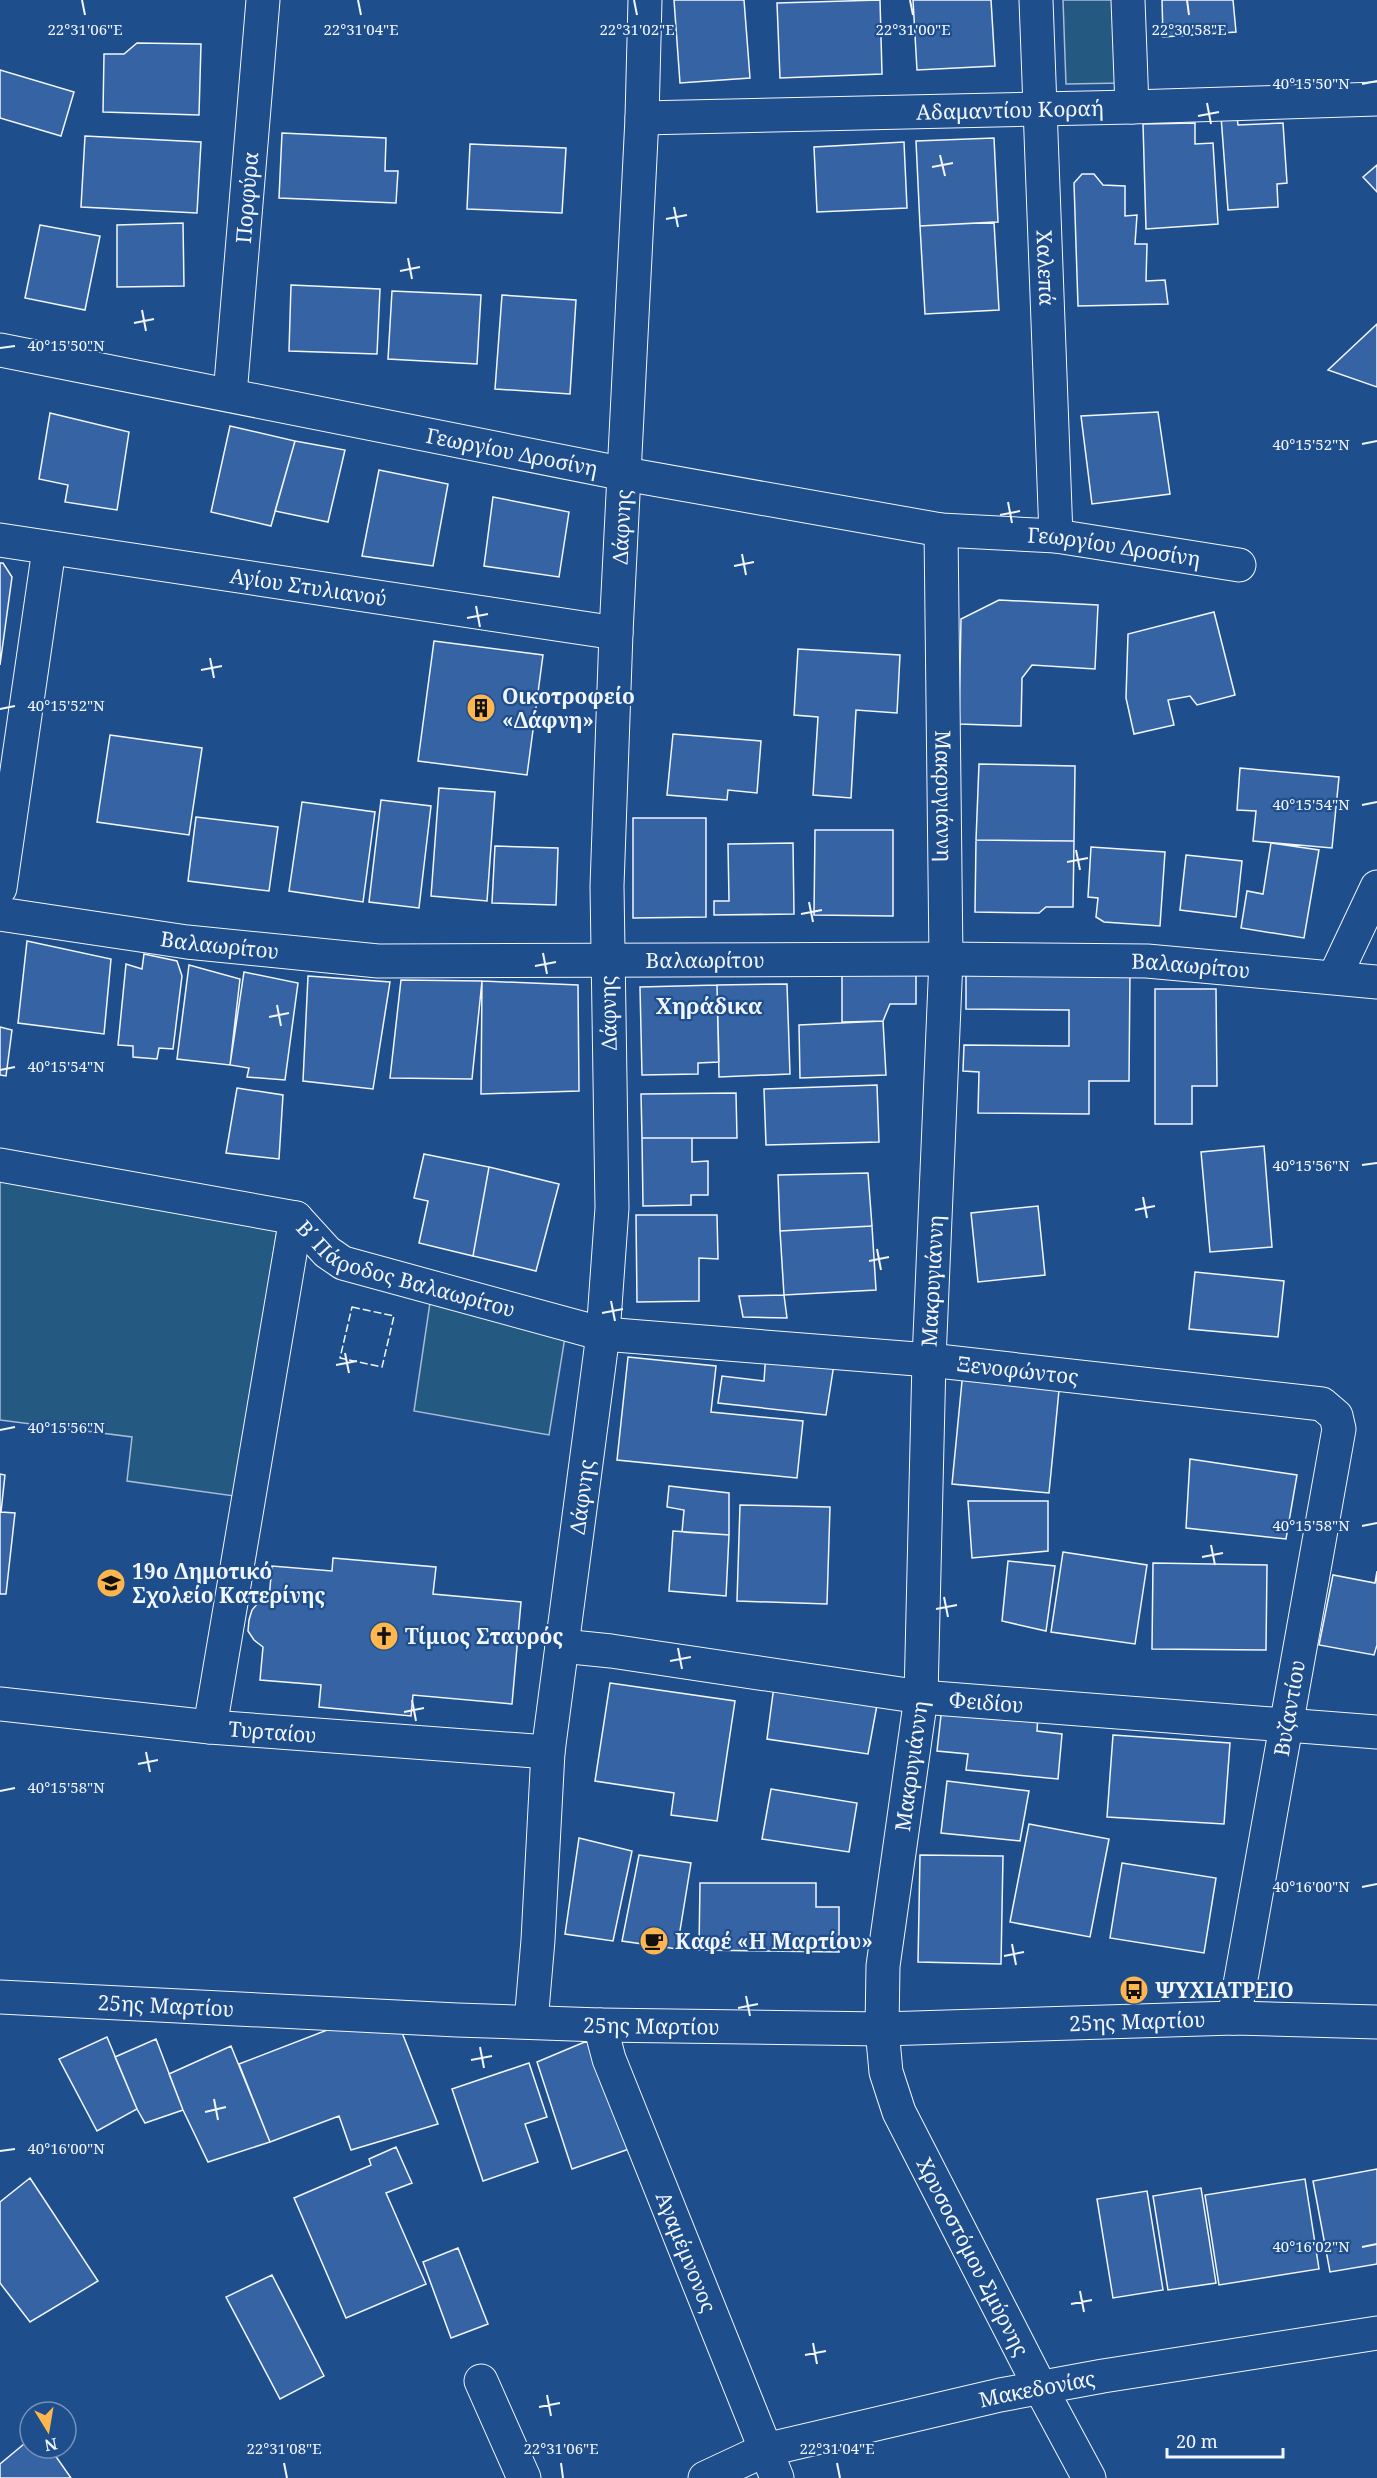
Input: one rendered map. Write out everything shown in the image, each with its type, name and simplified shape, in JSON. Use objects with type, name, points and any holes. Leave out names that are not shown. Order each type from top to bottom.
[{"type":"street","name":"Πορφύρα","points":[[230,395],[263,0]]},
{"type":"street","name":"Δάφνης","points":[[531,2022],[538,1940],[548,1752],[603,1334],[612,1208],[606,886],[616,633],[642,118],[645,0]]},
{"type":"street","name":"Χαλεπά","points":[[1036,0],[1056,536]]},
{"type":"street","points":[[1128,0],[1132,107]]},
{"type":"street","name":"Αδαμαντίου Κοραή","points":[[642,118],[1377,99]]},
{"type":"street","name":"Γεωργίου Δροσίνη","points":[[0,350],[625,474],[941,530],[1056,536],[1239,565]]},
{"type":"street","name":"Μακρυγιάννη","points":[[882,2029],[883,1966],[921,1697],[928,1360],[945,959],[941,530]]},
{"type":"street","name":"Αγίου Στυλιανού","points":[[0,540],[616,633]]},
{"type":"street","points":[[0,888],[49,549]]},
{"type":"street","points":[[1335,976],[1377,887]]},
{"type":"street","name":"Βαλαωρίτου","points":[[0,914],[187,942],[378,961],[606,962],[945,959],[1147,961],[1377,981]]},
{"type":"street","name":"Β΄ Πάροδος Βαλαωρίτου","points":[[0,1165],[296,1218],[327,1252],[343,1263],[603,1334]]},
{"type":"street","points":[[210,1727],[296,1218]]},
{"type":"street","name":"Ξενοφώντος","points":[[603,1334],[928,1360],[1322,1404]]},
{"type":"street","name":"Βυζαντίου","points":[[1234,2018],[1339,1429],[1336,1416],[1322,1404]]},
{"type":"street","name":"Φειδίου","points":[[562,1646],[611,1651],[921,1697],[1377,1732]]},
{"type":"street","name":"Τυρταίου","points":[[0,1704],[210,1727],[548,1752]]},
{"type":"street","name":"25ης Μαρτίου","points":[[0,1997],[600,2025],[882,2029],[1234,2018],[1377,2022]]},
{"type":"street","name":"Αγαμέμνονος","points":[[600,2025],[609,2059],[771,2464]]},
{"type":"street","name":"Χρυσοστόμου Σμύρνης","points":[[882,2029],[886,2072],[899,2112],[1089,2478]]},
{"type":"street","name":"Μακεδονίας","points":[[705,2478],[771,2464],[1040,2387],[1377,2333]]},
{"type":"street","points":[[482,2381],[524,2478]]},
{"type":"shaded area","points":[[1063,0],[1118,0],[1122,83],[1066,84]]},
{"type":"shaded area","points":[[0,1177],[278,1225],[234,1496],[127,1481],[132,1437],[0,1420]]},
{"type":"shaded area","points":[[431,1296],[566,1331],[549,1435],[414,1411]]},
{"type":"building","points":[[674,0],[744,0],[750,78],[680,83]]},
{"type":"building","points":[[880,0],[882,74],[780,78],[777,3]]},
{"type":"building","points":[[913,0],[991,0],[995,66],[917,70]]},
{"type":"building","points":[[1162,0],[1233,0],[1236,32],[1163,37]]},
{"type":"building","points":[[137,43],[201,44],[199,115],[103,112],[104,54],[124,54]]},
{"type":"building","points":[[0,70],[74,92],[61,136],[0,118]]},
{"type":"building","points":[[1221,116],[1237,116],[1238,125],[1283,123],[1287,183],[1277,184],[1278,207],[1228,210]]},
{"type":"building","points":[[1195,123],[1195,144],[1213,143],[1218,224],[1146,229],[1143,124]]},
{"type":"building","points":[[282,133],[386,138],[385,171],[398,171],[396,203],[279,198]]},
{"type":"building","points":[[85,136],[201,142],[197,213],[81,207]]},
{"type":"building","points":[[994,138],[998,222],[920,226],[916,141]]},
{"type":"building","points":[[904,142],[907,208],[817,212],[814,147]]},
{"type":"building","points":[[470,144],[566,148],[562,213],[467,209]]},
{"type":"building","points":[[1377,165],[1377,192],[1363,177]]},
{"type":"building","points":[[1082,174],[1094,174],[1103,185],[1125,186],[1125,216],[1137,215],[1135,244],[1147,244],[1146,281],[1165,280],[1168,304],[1078,306],[1074,183]]},
{"type":"building","points":[[994,222],[999,310],[925,314],[920,226]]},
{"type":"building","points":[[183,223],[184,286],[117,287],[117,225]]},
{"type":"building","points":[[40,225],[100,236],[85,310],[25,298]]},
{"type":"building","points":[[291,285],[380,289],[377,354],[289,351]]},
{"type":"building","points":[[392,291],[481,295],[477,364],[388,359]]},
{"type":"building","points":[[502,295],[576,300],[570,394],[495,389]]},
{"type":"building","points":[[1377,324],[1377,387],[1328,370]]},
{"type":"building","points":[[1158,412],[1170,494],[1092,504],[1081,416]]},
{"type":"building","points":[[50,413],[129,432],[117,510],[65,502],[68,485],[39,479]]},
{"type":"building","points":[[230,426],[295,441],[271,526],[211,512]]},
{"type":"building","points":[[295,441],[345,450],[328,522],[275,511]]},
{"type":"building","points":[[379,470],[448,484],[433,566],[362,556]]},
{"type":"building","points":[[493,497],[569,512],[559,577],[484,566]]},
{"type":"building","points":[[0,563],[3,563],[12,577],[0,665]]},
{"type":"building","points":[[999,600],[1098,605],[1095,669],[1032,665],[1022,678],[1021,726],[959,724],[961,619]]},
{"type":"building","points":[[1214,612],[1235,695],[1197,705],[1190,696],[1168,700],[1174,725],[1134,734],[1126,698],[1128,634]]},
{"type":"building","name":"Οικοτροφείο «Δάφνη»","points":[[434,641],[543,655],[527,775],[418,761]]},
{"type":"building","points":[[798,649],[900,655],[897,713],[856,710],[851,798],[813,795],[818,717],[794,715]]},
{"type":"building","points":[[673,734],[761,741],[757,793],[728,790],[727,800],[667,795]]},
{"type":"building","points":[[110,735],[202,748],[189,835],[97,822]]},
{"type":"building","points":[[979,764],[1075,766],[1074,841],[976,840]]},
{"type":"building","points":[[1240,768],[1339,777],[1332,848],[1253,841],[1256,811],[1237,810]]},
{"type":"building","points":[[439,788],[495,792],[487,901],[431,896]]},
{"type":"building","points":[[381,800],[431,806],[419,908],[369,902]]},
{"type":"building","points":[[302,802],[375,812],[363,902],[289,891]]},
{"type":"building","points":[[196,817],[278,827],[269,891],[188,881]]},
{"type":"building","points":[[633,818],[706,818],[706,917],[633,918]]},
{"type":"building","points":[[815,830],[893,830],[893,916],[814,915]]},
{"type":"building","points":[[976,840],[1074,841],[1073,907],[1046,907],[1039,913],[975,912]]},
{"type":"building","points":[[793,843],[794,914],[714,915],[714,901],[729,901],[728,844]]},
{"type":"building","points":[[1271,843],[1319,850],[1304,938],[1241,928],[1247,891],[1263,894]]},
{"type":"building","points":[[495,846],[558,848],[556,905],[492,903]]},
{"type":"building","points":[[1091,847],[1165,852],[1160,926],[1104,922],[1096,917],[1098,898],[1088,897]]},
{"type":"building","points":[[1186,855],[1242,861],[1236,917],[1180,910]]},
{"type":"building","points":[[27,941],[111,959],[104,1034],[18,1023]]},
{"type":"building","points":[[144,954],[177,961],[182,976],[173,1049],[159,1048],[157,1059],[133,1057],[133,1046],[118,1045],[126,964],[142,969]]},
{"type":"building","points":[[189,965],[240,979],[230,1065],[177,1059]]},
{"type":"building","points":[[966,967],[1130,969],[1129,1081],[1089,1081],[1089,1114],[978,1113],[979,1072],[963,1071],[964,1045],[1069,1046],[1069,1010],[966,1009]]},
{"type":"building","points":[[244,972],[298,983],[285,1080],[247,1077],[249,1068],[230,1065]]},
{"type":"building","points":[[916,973],[916,1004],[890,1004],[883,1021],[842,1022],[842,974]]},
{"type":"building","points":[[308,976],[390,982],[373,1089],[303,1081]]},
{"type":"building","points":[[401,980],[482,981],[472,1079],[390,1078]]},
{"type":"building","points":[[482,981],[578,985],[579,1091],[481,1094]]},
{"type":"building","points":[[787,984],[790,1074],[719,1077],[717,985]]},
{"type":"building","points":[[717,985],[719,1062],[698,1063],[698,1074],[642,1075],[640,987]]},
{"type":"building","points":[[1155,989],[1216,989],[1217,1086],[1192,1086],[1192,1124],[1155,1124]]},
{"type":"building","points":[[883,1021],[886,1075],[800,1078],[799,1025]]},
{"type":"building","points":[[0,1027],[12,1030],[6,1076],[0,1075]]},
{"type":"building","points":[[877,1085],[879,1142],[766,1145],[764,1089]]},
{"type":"building","points":[[237,1088],[283,1095],[279,1159],[226,1153]]},
{"type":"building","points":[[736,1093],[737,1138],[642,1138],[641,1094]]},
{"type":"building","points":[[642,1138],[692,1138],[692,1162],[708,1161],[708,1195],[691,1195],[691,1205],[643,1206]]},
{"type":"building","points":[[1264,1146],[1272,1247],[1210,1252],[1201,1152]]},
{"type":"building","points":[[424,1154],[489,1167],[473,1256],[419,1243],[428,1201],[414,1198]]},
{"type":"building","points":[[489,1167],[559,1184],[536,1271],[473,1256]]},
{"type":"building","points":[[868,1173],[872,1226],[780,1231],[778,1175]]},
{"type":"building","points":[[1038,1206],[1045,1275],[978,1282],[971,1213]]},
{"type":"building","points":[[636,1215],[717,1215],[718,1259],[699,1258],[699,1301],[637,1302]]},
{"type":"building","points":[[872,1226],[876,1290],[784,1295],[780,1231]]},
{"type":"building","points":[[1195,1272],[1284,1281],[1278,1337],[1189,1329]]},
{"type":"building","points":[[784,1295],[787,1318],[743,1317],[739,1296]]},
{"type":"building","points":[[766,1352],[834,1364],[826,1415],[718,1403],[722,1376],[764,1381]]},
{"type":"building","points":[[628,1357],[716,1366],[711,1412],[803,1421],[797,1478],[617,1460]]},
{"type":"building","points":[[963,1371],[1060,1380],[1049,1493],[952,1484]]},
{"type":"building","points":[[1190,1459],[1297,1475],[1286,1539],[1186,1528]]},
{"type":"building","points":[[0,1474],[5,1475],[1,1512],[15,1513],[6,1594],[0,1594]]},
{"type":"building","points":[[669,1486],[729,1493],[729,1535],[682,1532],[684,1510],[667,1507]]},
{"type":"building","points":[[968,1501],[1048,1501],[1048,1551],[972,1558]]},
{"type":"building","points":[[740,1505],[830,1507],[827,1604],[737,1601]]},
{"type":"building","points":[[673,1531],[729,1535],[726,1596],[669,1591]]},
{"type":"building","points":[[1063,1552],[1147,1565],[1135,1644],[1051,1632]]},
{"type":"building","name":"Τίμιος Σταυρός","points":[[333,1558],[436,1567],[433,1594],[521,1602],[512,1704],[413,1695],[411,1716],[319,1707],[321,1685],[260,1680],[263,1647],[248,1631],[249,1620],[252,1610],[259,1602],[269,1598],[272,1566],[332,1571]]},
{"type":"building","points":[[1008,1561],[1055,1566],[1046,1631],[1002,1621]]},
{"type":"building","points":[[1153,1563],[1267,1565],[1266,1650],[1152,1649]]},
{"type":"building","points":[[1377,1571],[1377,1645],[1374,1655],[1319,1645],[1333,1575],[1375,1583]]},
{"type":"building","points":[[610,1683],[735,1701],[717,1821],[671,1815],[674,1793],[595,1781]]},
{"type":"building","points":[[774,1686],[877,1705],[868,1754],[767,1739]]},
{"type":"building","points":[[942,1706],[1038,1715],[1037,1731],[1062,1734],[1058,1779],[966,1770],[968,1754],[937,1751]]},
{"type":"building","points":[[1113,1735],[1230,1743],[1224,1824],[1107,1817]]},
{"type":"building","points":[[947,1781],[1029,1791],[1020,1841],[941,1833]]},
{"type":"building","points":[[771,1789],[857,1803],[849,1852],[762,1839]]},
{"type":"building","points":[[1029,1824],[1109,1839],[1090,1937],[1010,1922]]},
{"type":"building","points":[[579,1838],[632,1851],[613,1941],[565,1934]]},
{"type":"building","points":[[639,1855],[691,1863],[677,1949],[622,1941]]},
{"type":"building","points":[[920,1855],[1003,1856],[1001,1964],[918,1962]]},
{"type":"building","points":[[1122,1863],[1216,1878],[1204,1953],[1110,1938]]},
{"type":"building","points":[[700,1883],[816,1883],[816,1907],[839,1907],[839,1952],[699,1950]]},
{"type":"building","points":[[335,2027],[401,2030],[438,2124],[351,2150],[339,2116],[270,2142],[239,2064]]},
{"type":"building","points":[[107,2037],[137,2109],[97,2131],[59,2059]]},
{"type":"building","points":[[156,2039],[183,2110],[145,2123],[115,2057]]},
{"type":"building","points":[[587,2041],[629,2149],[572,2169],[537,2062]]},
{"type":"building","points":[[231,2046],[270,2142],[208,2162],[169,2074]]},
{"type":"building","points":[[529,2063],[547,2117],[525,2124],[538,2162],[483,2181],[452,2089]]},
{"type":"building","points":[[396,2147],[412,2183],[386,2193],[426,2284],[346,2318],[294,2198],[371,2165],[369,2159]]},
{"type":"building","points":[[1377,2169],[1377,2264],[1330,2272],[1313,2181]]},
{"type":"building","points":[[30,2178],[98,2281],[30,2322],[0,2283],[0,2202]]},
{"type":"building","points":[[1305,2179],[1319,2269],[1219,2285],[1205,2195]]},
{"type":"building","points":[[1201,2188],[1216,2283],[1168,2290],[1153,2196]]},
{"type":"building","points":[[1147,2191],[1163,2290],[1113,2298],[1097,2199]]},
{"type":"building","points":[[458,2248],[488,2324],[451,2338],[423,2262]]},
{"type":"building","points":[[272,2275],[324,2376],[280,2399],[226,2297]]},
{"type":"building","points":[[18,2449],[18,2460],[58,2460],[71,2478],[0,2478],[0,2464]]},
{"type":"fence","points":[[352,1307],[394,1316],[382,1367],[340,1358],[352,1307]]},
{"type":"place","name":"Οικοτροφείο «Δάφνη»","points":[[481,708]]},
{"type":"place","name":"19ο Δημοτικό Σχολείο Κατερίνης","points":[[111,1583]]},
{"type":"place","name":"Τίμιος Σταυρός","points":[[384,1636]]},
{"type":"place","name":"Καφέ «Η Μαρτίου»","points":[[654,1941]]},
{"type":"place","name":"ΨΥΧΙΑΤΡΕΙΟ","points":[[1134,1990]]},
{"type":"district","name":"Χηράδικα","points":[[709,1005]]}]
